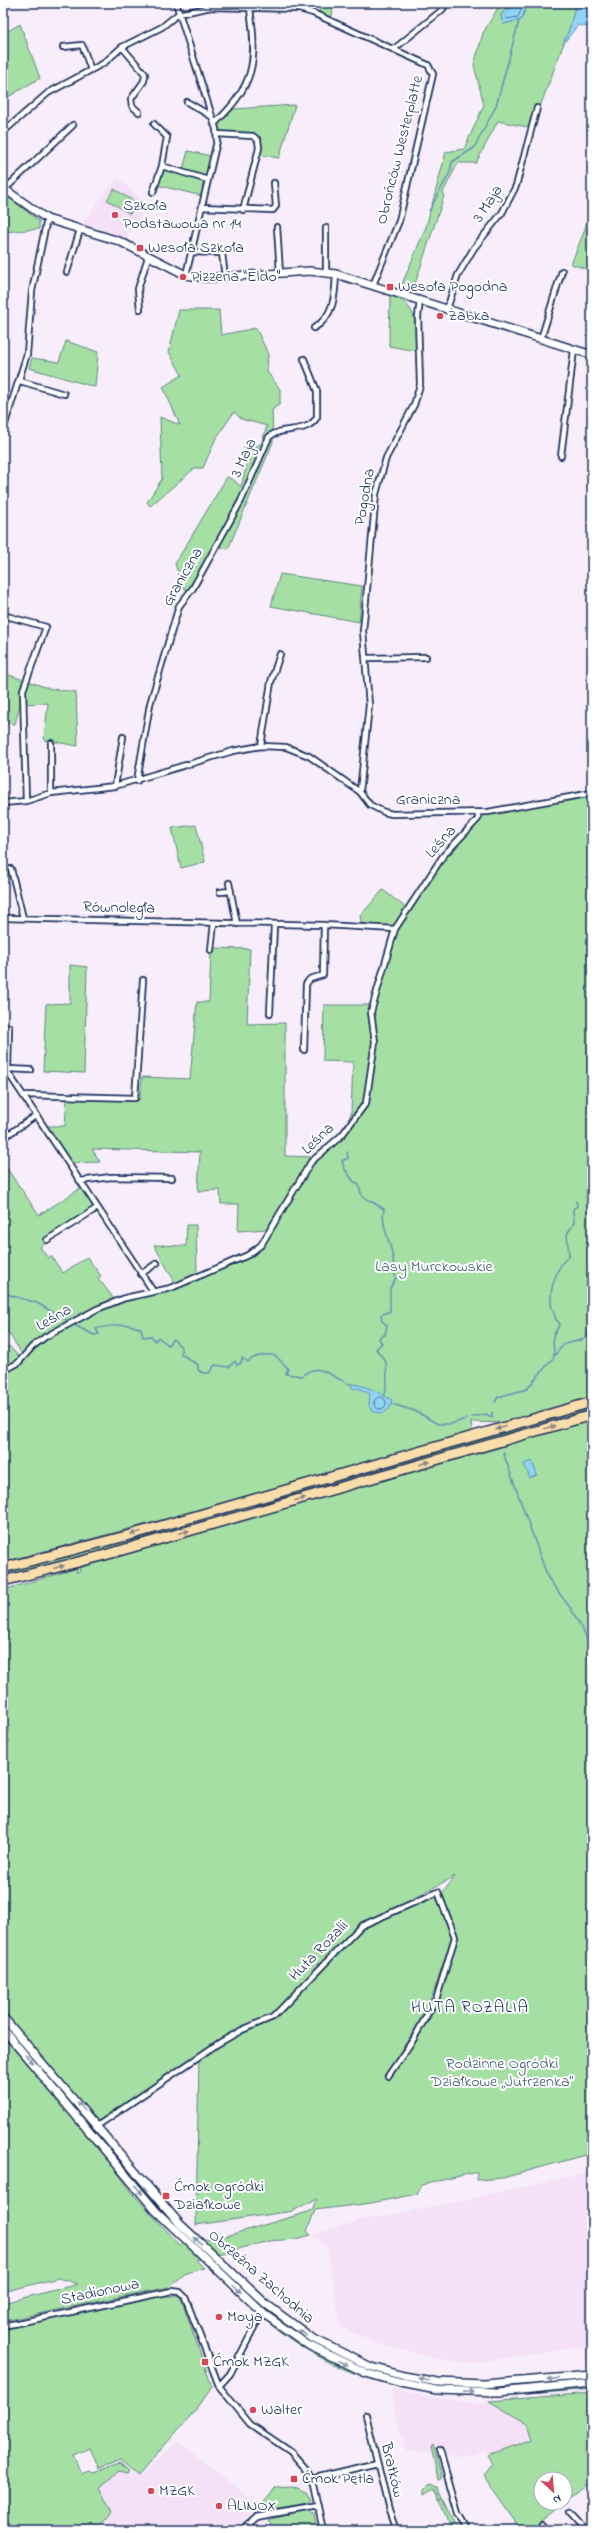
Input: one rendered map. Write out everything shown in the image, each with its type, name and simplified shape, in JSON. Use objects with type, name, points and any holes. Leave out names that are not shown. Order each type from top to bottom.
[{"type":"highway","points":[[3,1568],[130,1535],[592,1402]]},
{"type":"highway","points":[[3,1583],[592,1415]]},
{"type":"street","points":[[176,3],[178,14],[216,129],[217,142],[186,276]]},
{"type":"street","points":[[290,9],[291,3]]},
{"type":"street","points":[[394,49],[442,10],[447,3]]},
{"type":"street","name":"Obrońców Westerplatte","points":[[3,132],[48,93],[104,63],[122,47],[162,27],[178,14],[211,7],[290,9],[313,13],[428,65],[433,74],[399,220],[373,285]]},
{"type":"street","points":[[216,129],[238,99],[250,75],[254,51],[250,9]]},
{"type":"street","points":[[63,47],[82,45],[91,70]]},
{"type":"street","points":[[122,47],[145,74],[144,81],[131,99],[132,106],[139,112]]},
{"type":"street","points":[[187,102],[211,116]]},
{"type":"street","name":"3 Maja","points":[[447,309],[458,275],[474,248],[502,213],[516,186],[537,108]]},
{"type":"street","points":[[153,192],[162,166],[167,136],[154,124]]},
{"type":"street","points":[[73,125],[4,188],[47,219],[119,241],[186,276],[225,277],[280,273],[326,272],[373,285],[592,355]]},
{"type":"street","points":[[216,129],[253,136],[258,140],[259,148],[243,210]]},
{"type":"street","points":[[162,166],[208,180]]},
{"type":"street","points":[[202,207],[243,210],[275,208],[274,183]]},
{"type":"street","points":[[3,430],[20,380],[30,329],[33,285],[47,219]]},
{"type":"street","points":[[277,227],[280,273]]},
{"type":"street","points":[[326,228],[326,272]]},
{"type":"street","points":[[67,272],[80,230]]},
{"type":"street","points":[[191,252],[222,253],[225,277]]},
{"type":"street","points":[[140,309],[138,289],[148,257]]},
{"type":"street","points":[[541,339],[562,271]]},
{"type":"street","points":[[314,328],[325,319],[331,309],[336,274]]},
{"type":"street","name":"Pogodna","points":[[360,792],[369,705],[364,614],[376,494],[386,458],[414,405],[420,385],[418,317],[420,300]]},
{"type":"street","points":[[561,456],[574,350]]},
{"type":"street","name":"3 Maja","points":[[225,528],[241,500],[269,437],[275,433],[306,427],[318,417],[317,391],[304,359]]},
{"type":"street","points":[[20,380],[64,394]]},
{"type":"street","name":"Graniczna","points":[[137,781],[150,704],[174,618],[179,606],[193,588],[225,528]]},
{"type":"street","points":[[3,615],[46,627],[23,690],[26,801]]},
{"type":"street","points":[[261,746],[271,682],[280,654]]},
{"type":"street","points":[[366,658],[426,658]]},
{"type":"street","points":[[115,786],[123,738]]},
{"type":"street","points":[[51,743],[51,793]]},
{"type":"street","name":"Graniczna","points":[[3,803],[26,801],[51,793],[115,786],[137,781],[233,751],[261,746],[286,747],[309,756],[360,792],[370,805],[388,813],[478,813],[592,793]]},
{"type":"street","name":"Leśna","points":[[3,1371],[18,1363],[32,1346],[44,1337],[97,1309],[153,1291],[171,1288],[256,1250],[311,1162],[342,1135],[366,1103],[375,1042],[371,1012],[395,929],[443,856],[478,819],[478,813]]},
{"type":"street","points":[[12,869],[23,918]]},
{"type":"street","points":[[229,883],[237,924]]},
{"type":"street","points":[[220,892],[231,891]]},
{"type":"street","name":"Równoległa","points":[[3,918],[324,925],[395,929]]},
{"type":"street","points":[[211,950],[214,923]]},
{"type":"street","points":[[270,1013],[274,925]]},
{"type":"street","points":[[304,1050],[306,984],[310,979],[323,976],[324,925]]},
{"type":"street","points":[[24,1095],[135,1098],[143,980]]},
{"type":"street","points":[[7,1069],[9,1027]]},
{"type":"street","points":[[3,1065],[153,1291]]},
{"type":"street","points":[[7,1069],[31,1070]]},
{"type":"street","points":[[3,1138],[37,1115]]},
{"type":"street","points":[[80,1181],[111,1177],[172,1178]]},
{"type":"street","points":[[47,1240],[97,1208]]},
{"type":"street","points":[[141,1274],[157,1263]]},
{"type":"street","name":"Huta Rozalii","points":[[97,2126],[219,2043],[242,2030],[273,2017],[361,1926],[438,1892],[455,1936],[437,1997],[413,2040],[388,2076]]},
{"type":"street","name":"Obrzeżna Zachodnia","points":[[3,2018],[180,2224],[217,2259],[297,2328],[340,2353],[386,2371],[455,2384],[499,2384],[592,2375]]},
{"type":"street","name":"Obrzeżna Zachodnia","points":[[3,2029],[173,2229],[264,2314],[292,2335],[322,2353],[366,2373],[401,2383],[437,2390],[483,2392],[592,2383]]},
{"type":"street","name":"Stadionowa","points":[[3,2326],[172,2291],[183,2294],[219,2386]]},
{"type":"street","points":[[264,2314],[260,2317],[230,2374],[219,2386],[250,2424],[298,2459],[311,2480],[323,2530]]},
{"type":"street","name":"Bratków","points":[[366,2415],[377,2463],[396,2530]]},
{"type":"street","points":[[440,2451],[458,2514],[467,2530]]},
{"type":"street","points":[[311,2480],[377,2463]]},
{"type":"street","points":[[241,2530],[256,2517],[318,2506]]},
{"type":"street","points":[[570,2512],[586,2530]]},
{"type":"street","points":[[542,2524],[548,2530]]},
{"type":"shaded area","name":"Szkoła Podstawowa nr 14","points":[[117,177],[148,206],[125,239],[111,232],[81,225]]},
{"type":"shaded area","points":[[592,2172],[592,2366],[588,2367],[584,2346],[471,2363],[440,2359],[375,2343],[340,2326],[327,2246],[311,2235],[362,2220],[423,2209]]},
{"type":"shaded area","points":[[391,2389],[423,2396],[479,2404],[489,2401],[528,2424],[533,2439],[487,2455],[486,2450],[458,2457],[406,2451],[396,2419]]},
{"type":"shaded area","points":[[178,2441],[255,2502],[249,2515],[237,2530],[97,2530],[112,2513],[99,2487],[120,2472],[141,2475]]},
{"type":"green space","points":[[322,3],[334,3],[331,22],[319,11]]},
{"type":"green space","points":[[501,3],[510,3],[501,15],[503,24],[521,20],[528,3],[576,3],[570,27],[532,128],[498,121],[476,163],[458,163],[443,192],[444,196],[412,293],[400,289],[426,227],[446,152],[464,149],[484,105],[474,65],[483,33]]},
{"type":"green space","points":[[20,24],[40,78],[3,100],[3,34]]},
{"type":"green space","points":[[295,105],[279,158],[260,155],[261,141],[255,133],[219,132],[217,125],[234,109]]},
{"type":"green space","points":[[188,151],[211,156],[202,196],[157,185],[160,165],[183,169]]},
{"type":"green space","points":[[114,189],[137,203],[130,214],[107,200]]},
{"type":"green space","points":[[3,193],[39,221],[39,229],[3,232]]},
{"type":"green space","points":[[592,203],[592,271],[571,264],[584,232]]},
{"type":"green space","points":[[390,294],[399,298],[406,304],[414,316],[416,351],[389,346]]},
{"type":"green space","points":[[179,310],[219,310],[221,335],[256,328],[268,354],[267,372],[280,389],[280,404],[272,410],[273,442],[228,549],[218,547],[193,594],[183,587],[175,564],[227,477],[235,481],[241,487],[251,448],[261,444],[267,426],[241,419],[234,412],[215,440],[203,468],[195,468],[150,506],[147,502],[162,479],[160,417],[180,425],[163,387],[182,375],[169,352]]},
{"type":"green space","points":[[66,341],[98,352],[95,387],[29,368],[32,358],[59,362]]},
{"type":"green space","points":[[280,574],[362,586],[359,622],[271,606]]},
{"type":"green space","points":[[3,673],[51,689],[76,692],[78,746],[44,740],[48,703],[20,704],[15,724],[3,723]]},
{"type":"green space","name":"Lasy Murckowskie","points":[[592,795],[592,1399],[509,1423],[471,1422],[472,1430],[469,1432],[151,1523],[3,1562],[3,1373],[19,1364],[45,1338],[95,1311],[124,1300],[171,1289],[256,1252],[313,1162],[344,1135],[369,1103],[376,1048],[373,1013],[394,939],[398,930],[450,852],[477,824],[483,814]]},
{"type":"green space","points":[[196,825],[205,862],[181,868],[172,828]]},
{"type":"green space","points":[[383,890],[406,908],[393,927],[362,925],[360,916]]},
{"type":"green space","points":[[213,948],[250,949],[247,1024],[285,1023],[285,1156],[312,1157],[267,1229],[238,1231],[239,1204],[221,1204],[220,1190],[198,1191],[200,1152],[92,1149],[100,1162],[70,1163],[47,1126],[65,1126],[67,1098],[140,1099],[142,1077],[190,1079],[197,1002],[209,1002],[211,953]]},
{"type":"green space","points":[[70,965],[87,967],[84,1073],[43,1071],[46,1004],[70,1003]]},
{"type":"green space","points":[[324,1005],[371,1005],[373,1042],[366,1099],[342,1132],[351,1114],[353,1062],[323,1061]]},
{"type":"green space","points":[[3,1163],[39,1215],[81,1188],[96,1211],[40,1247],[48,1258],[51,1256],[63,1273],[87,1257],[101,1276],[98,1278],[114,1299],[30,1344],[22,1354],[3,1324]]},
{"type":"green space","points":[[187,1225],[196,1225],[197,1277],[176,1284],[154,1245],[186,1246]]},
{"type":"green space","points":[[9,1346],[20,1358],[3,1369],[3,1349]]},
{"type":"green space","points":[[592,1405],[592,1412],[132,1544],[3,1578],[3,1571]]},
{"type":"green space","name":"Rodzinne Ogródki Działkowe „Jutrzenka”","points":[[592,1420],[592,2153],[503,2178],[477,2180],[477,2172],[421,2185],[417,2194],[371,2203],[315,2210],[307,2231],[311,2235],[296,2239],[269,2241],[196,2260],[204,2268],[186,2273],[169,2287],[3,2321],[3,2303],[78,2284],[58,2278],[3,2292],[3,2037],[93,2139],[133,2194],[180,2245],[230,2235],[308,2212],[312,2210],[317,2198],[293,2211],[196,2225],[199,2056],[98,2122],[3,2013],[3,1590],[78,1568],[76,1572],[80,1571],[79,1568]],"holes":[[[455,1876],[442,1894],[456,1933],[439,1997],[430,2019],[385,2075],[419,2023],[434,1991],[452,1936],[442,1906],[435,1897],[409,1906],[414,1898]]]},
{"type":"green space","points":[[168,2294],[169,2296],[179,2296],[182,2301],[212,2387],[198,2407],[138,2476],[120,2461],[99,2468],[90,2448],[73,2455],[82,2473],[90,2470],[93,2472],[120,2464],[129,2472],[127,2474],[120,2472],[99,2487],[112,2513],[97,2530],[11,2530],[3,2524],[3,2329]]},
{"type":"green space","points":[[264,2319],[308,2348],[351,2370],[371,2378],[430,2391],[380,2382],[341,2368],[303,2347]]},
{"type":"green space","points":[[592,2389],[546,2393],[492,2395]]},
{"type":"green space","points":[[430,2391],[453,2394],[437,2393]]},
{"type":"green space","points":[[592,2393],[592,2483],[590,2481],[573,2495],[573,2471],[533,2471],[533,2511],[553,2511],[530,2530],[521,2530],[483,2476],[492,2465],[487,2455],[533,2439],[528,2424],[489,2401]]},
{"type":"green space","points":[[433,2445],[441,2475],[441,2479],[438,2480],[431,2447]]},
{"type":"green space","points":[[430,2483],[437,2486],[442,2497],[439,2500],[438,2494],[434,2488],[425,2494],[425,2488]]},
{"type":"green space","points":[[293,2486],[308,2493],[311,2501],[307,2504],[263,2512],[254,2508],[257,2503],[260,2506],[276,2487]]},
{"type":"green space","points":[[443,2498],[459,2530],[449,2528],[440,2500]]},
{"type":"green space","points":[[308,2510],[309,2513],[314,2514],[317,2530],[275,2530],[268,2520]]},
{"type":"water","points":[[510,3],[528,3],[521,20],[503,24],[501,15]]},
{"type":"water","points":[[576,3],[592,3],[592,28],[578,25],[563,44],[570,27]]},
{"type":"water","points":[[351,1384],[368,1388],[392,1400],[390,1408],[384,1413],[373,1412],[369,1406],[370,1394],[358,1388],[353,1389]]},
{"type":"water","points":[[532,1461],[537,1475],[530,1478],[524,1464]]},
{"type":"waterway","points":[[429,211],[450,172],[452,162],[474,148],[496,106],[519,21]]},
{"type":"waterway","points":[[347,1152],[348,1158],[342,1161],[344,1168],[354,1182],[358,1183],[362,1196],[384,1209],[384,1226],[393,1256],[396,1278],[390,1288],[390,1311],[381,1315],[382,1321],[387,1325],[385,1335],[381,1336],[379,1339],[382,1343],[376,1349],[386,1362],[387,1379],[385,1395]]},
{"type":"waterway","points":[[495,1402],[498,1397],[527,1389],[554,1357],[553,1336],[560,1324],[555,1318],[551,1297],[555,1277],[561,1265],[569,1256],[567,1234],[574,1223],[573,1209],[577,1206],[576,1201]]},
{"type":"waterway","points":[[3,1293],[37,1303],[68,1321]]},
{"type":"waterway","points":[[554,1356],[564,1344],[582,1340],[588,1336],[590,1319],[592,1319]]},
{"type":"waterway","points":[[72,1324],[94,1335],[99,1334],[96,1329],[98,1328],[131,1325],[141,1328],[143,1337],[151,1336],[155,1341],[158,1337],[168,1345],[173,1339],[181,1347],[181,1354],[198,1365],[198,1370],[203,1373],[209,1373],[215,1365],[229,1367],[235,1361],[237,1365],[241,1363],[242,1358],[248,1362],[255,1357],[273,1355],[276,1356],[288,1368],[286,1374],[302,1376],[309,1371],[321,1370],[351,1384]]},
{"type":"waterway","points":[[392,1404],[415,1411],[438,1424],[451,1424],[466,1419]]},
{"type":"waterway","points":[[473,1417],[486,1414],[493,1418]]},
{"type":"waterway","points":[[503,1452],[548,1578],[571,1609],[586,1636],[592,1669]]},
{"type":"place","name":"Szkoła Podstawowa nr 14","points":[[115,215]]},
{"type":"place","name":"Wesoła Szkoła","points":[[140,248]]},
{"type":"place","name":"Pizzeria \"Eldo\"","points":[[183,277]]},
{"type":"place","name":"Wesoła Pogodna","points":[[390,287]]},
{"type":"place","name":"Żabka","points":[[440,316]]},
{"type":"place","name":"Ćmok Ogródki Działkowe","points":[[166,2196]]},
{"type":"place","name":"Moya","points":[[219,2317]]},
{"type":"place","name":"Ćmok MZGK","points":[[205,2362]]},
{"type":"place","name":"Walter","points":[[253,2410]]},
{"type":"place","name":"Ćmok Pętla","points":[[294,2479]]},
{"type":"place","name":"MZGK","points":[[151,2491]]},
{"type":"place","name":"ALINOX","points":[[219,2506]]},
{"type":"district","name":"HUTA ROZALIA","points":[[470,2007]]}]
